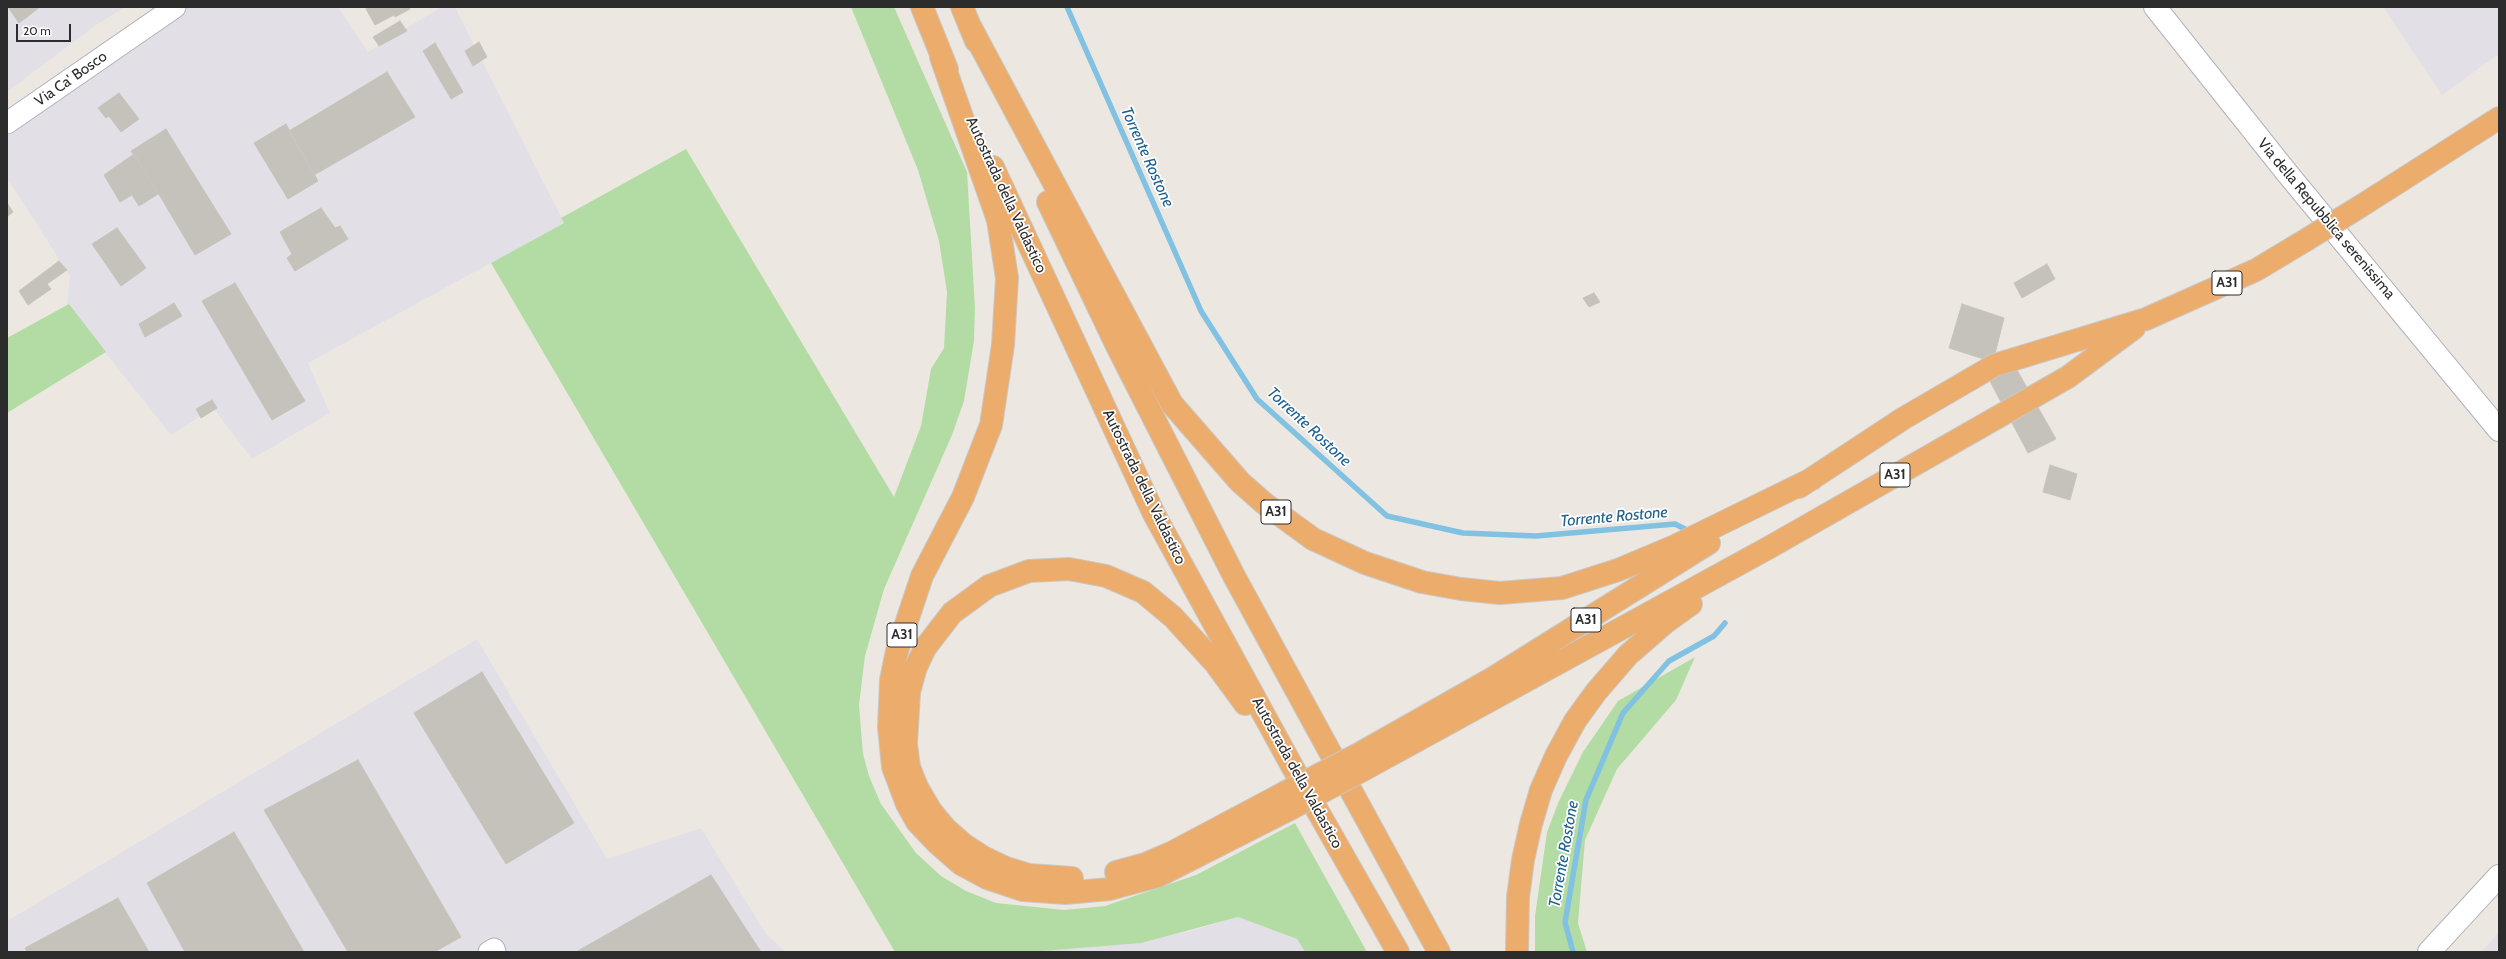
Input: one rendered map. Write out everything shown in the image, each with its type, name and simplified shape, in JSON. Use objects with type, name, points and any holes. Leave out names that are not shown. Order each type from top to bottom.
[{"type":"highway","name":"Autostrada della Valdastico","points":[[922,7],[941,57],[1154,514],[1292,766],[1398,952]]},
{"type":"highway","points":[[962,7],[1063,235],[1118,348],[1245,596],[1439,952]]},
{"type":"highway","name":"A31","points":[[971,28],[1172,404],[1240,482],[1265,504],[1313,539],[1365,563],[1422,582],[1461,589],[1500,593],[1562,588],[1618,570],[1675,546],[1812,479]]},
{"type":"highway","name":"A31","points":[[941,57],[998,220],[1007,278],[1003,345],[991,425],[963,498],[922,576],[897,651],[891,680],[889,727],[893,766],[907,804],[917,822],[937,843],[962,864],[987,878],[1023,890],[1065,892],[1110,889],[1158,876],[1288,801],[1360,762],[1770,547],[2068,377],[2146,319]]},
{"type":"highway","name":"A31","points":[[1360,762],[1812,479],[1904,418],[1995,365],[2146,319],[2256,270],[2361,206],[2499,118]]},
{"type":"highway","name":"A31","points":[[1517,952],[1518,897],[1531,824],[1541,790],[1575,721],[1596,692],[1628,655],[1666,622],[1770,547]]},
{"type":"highway","name":"A31","points":[[1288,801],[1187,846],[1144,864],[1122,871],[1074,878],[1029,874],[1006,868],[963,844],[945,828],[917,787],[909,767],[906,730],[909,692],[916,668],[925,648],[952,613],[989,586],[1015,575],[1047,568],[1069,569],[1106,576],[1142,592],[1173,617],[1215,663],[1292,766]]},
{"type":"street","name":"Via Ca' Bosco","points":[[7,123],[175,7]]},
{"type":"street","name":"Via della Repubblica serenissima","points":[[2155,7],[2287,173],[2499,430]]},
{"type":"street","points":[[2429,952],[2499,876]]},
{"type":"street","points":[[489,952],[494,949],[496,952]]},
{"type":"shaded area","points":[[7,7],[125,7],[96,25],[7,92]]},
{"type":"shaded area","points":[[186,7],[338,7],[368,52],[441,7],[455,7],[564,223],[308,363],[330,413],[252,459],[213,408],[171,435],[67,305],[70,276],[7,178],[7,135],[20,124]]},
{"type":"shaded area","points":[[2383,7],[2499,7],[2499,54],[2442,95]]},
{"type":"shaded area","points":[[477,639],[607,859],[701,828],[766,934],[786,952],[7,952],[7,921]]},
{"type":"shaded area","points":[[1238,917],[1297,939],[1305,952],[1030,952],[1187,932]]},
{"type":"shaded area","points":[[2499,932],[2499,952],[2481,952]]},
{"type":"green space","points":[[851,7],[894,7],[967,172],[975,308],[974,341],[964,401],[952,435],[884,589],[865,656],[859,705],[863,754],[869,776],[881,804],[916,853],[941,876],[966,891],[996,903],[1064,910],[1105,906],[1196,875],[1295,823],[1367,952],[1305,952],[1297,939],[1238,917],[1141,943],[1030,952],[895,952],[491,263],[564,223],[561,218],[686,149],[894,497],[921,426],[931,369],[944,348],[947,292],[939,241],[918,170]]},
{"type":"green space","points":[[69,304],[106,352],[7,413],[7,338]]},
{"type":"green space","points":[[1695,657],[1676,700],[1617,769],[1585,840],[1578,923],[1587,952],[1535,952],[1535,916],[1547,832],[1559,801],[1583,752],[1618,701]]},
{"type":"building","points":[[8,7],[40,7],[19,23]]},
{"type":"building","points":[[368,7],[409,7],[410,9],[395,17],[394,15],[375,25],[366,9]]},
{"type":"building","points":[[400,21],[407,31],[379,46],[373,37]]},
{"type":"building","points":[[479,42],[487,57],[473,66],[465,51]]},
{"type":"building","points":[[435,43],[463,92],[451,99],[423,51]]},
{"type":"building","points":[[387,72],[415,117],[314,175],[289,131]]},
{"type":"building","points":[[119,93],[139,119],[121,132],[109,116],[106,118],[98,108]]},
{"type":"building","points":[[286,124],[318,181],[288,199],[254,143]]},
{"type":"building","points":[[166,129],[188,165],[154,186],[131,151]]},
{"type":"building","points":[[134,154],[152,183],[120,202],[104,175]]},
{"type":"building","points":[[188,165],[231,234],[195,255],[154,186]]},
{"type":"building","points":[[152,183],[158,194],[139,206],[132,195]]},
{"type":"building","points":[[7,203],[13,212],[7,217]]},
{"type":"building","points":[[321,208],[335,228],[340,226],[348,239],[295,271],[287,258],[292,254],[280,232]]},
{"type":"building","points":[[117,228],[146,268],[121,286],[92,244]]},
{"type":"building","points":[[59,261],[67,270],[47,284],[51,289],[28,305],[19,291]]},
{"type":"building","points":[[2047,264],[2055,279],[2022,298],[2014,283]]},
{"type":"building","points":[[235,283],[305,401],[272,420],[202,301]]},
{"type":"building","points":[[1594,293],[1600,302],[1589,307],[1583,298]]},
{"type":"building","points":[[174,303],[182,316],[145,337],[139,324]]},
{"type":"building","points":[[1962,304],[2004,318],[1993,362],[1949,348]]},
{"type":"building","points":[[2008,354],[2056,439],[2028,453],[1983,368]]},
{"type":"building","points":[[212,400],[217,408],[201,418],[196,409]]},
{"type":"building","points":[[2050,465],[2077,474],[2070,500],[2043,492]]},
{"type":"building","points":[[482,672],[574,823],[506,864],[414,713]]},
{"type":"building","points":[[358,760],[461,937],[434,952],[348,952],[264,810]]},
{"type":"building","points":[[234,832],[304,952],[185,952],[147,883]]},
{"type":"building","points":[[711,875],[761,952],[576,952]]},
{"type":"building","points":[[118,898],[149,952],[27,952],[25,948]]},
{"type":"waterway","name":"Torrente Rostone","points":[[1067,7],[1201,311],[1257,399],[1387,516],[1463,533],[1536,536],[1675,524],[1687,530]]},
{"type":"waterway","name":"Torrente Rostone","points":[[1573,952],[1565,922],[1586,800],[1623,713],[1669,661],[1714,636],[1725,623]]}]
